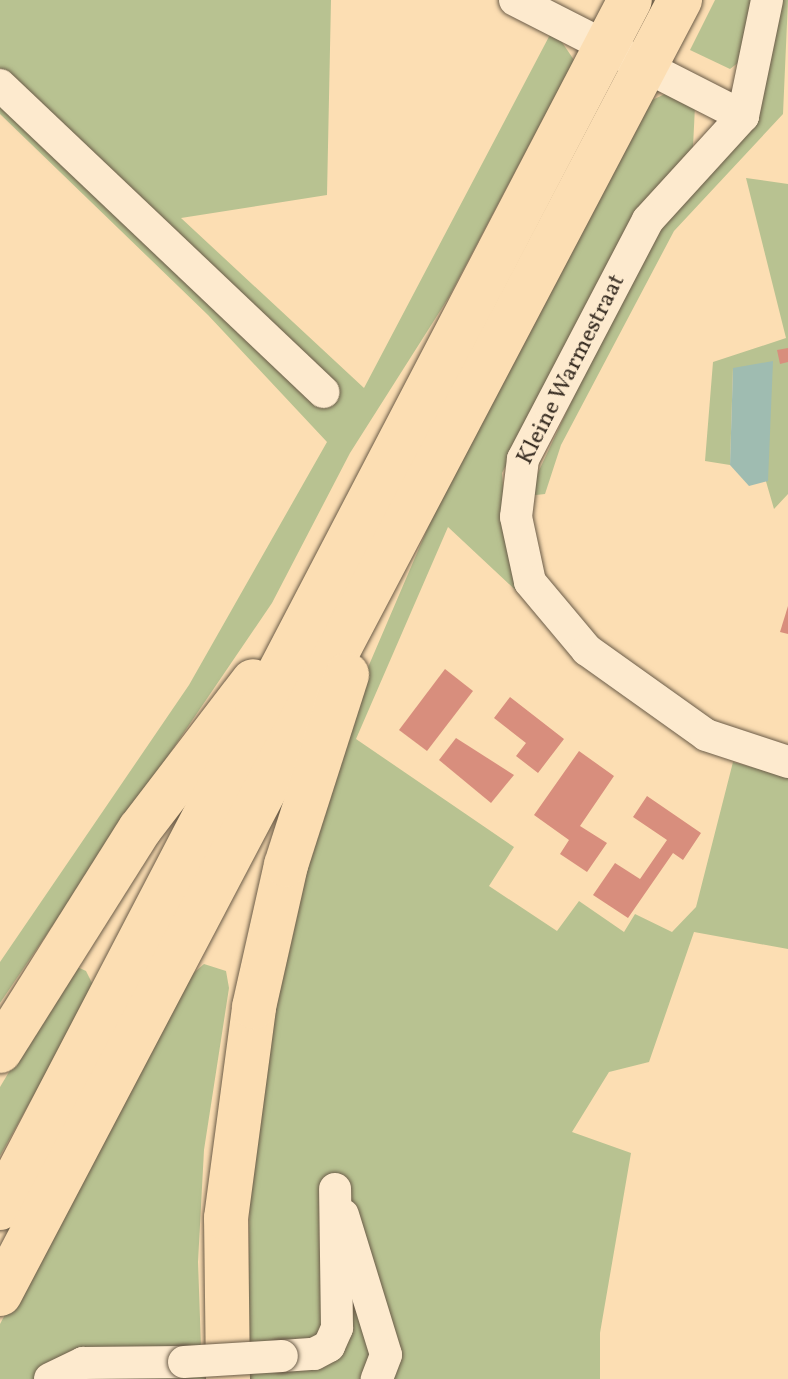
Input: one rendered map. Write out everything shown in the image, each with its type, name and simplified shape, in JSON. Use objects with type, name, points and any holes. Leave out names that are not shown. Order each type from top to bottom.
[{"type":"highway","points":[[0,1208],[630,0]]},
{"type":"highway","points":[[0,1294],[680,0]]},
{"type":"highway","points":[[228,1379],[229,1188],[267,939],[333,715],[434,465]]},
{"type":"highway","points":[[0,1051],[140,829],[238,697],[306,623]]},
{"type":"street","points":[[515,0],[743,116],[767,0]]},
{"type":"street","points":[[0,85],[324,392]]},
{"type":"street","name":"Kleine Warmestraat","points":[[743,116],[648,220],[523,459],[516,517],[530,582],[577,641],[706,735],[788,762]]},
{"type":"street","points":[[50,1379],[83,1363],[184,1362],[314,1354],[329,1346],[337,1328],[335,1189],[386,1355],[377,1379]]},
{"type":"green space","points":[[0,0],[331,0],[327,195],[181,218],[364,388],[553,29],[574,60],[449,297],[350,453],[272,603],[0,1003],[0,962],[189,685],[327,442],[208,315],[0,114],[0,95],[183,247],[0,68]]},
{"type":"green space","points":[[715,0],[754,0],[739,62],[730,69],[690,50]]},
{"type":"green space","points":[[778,0],[788,0],[783,114],[674,231],[561,445],[545,494],[527,496],[650,234],[730,151]]},
{"type":"green space","points":[[667,93],[695,106],[693,147],[647,198],[502,473],[508,550],[524,598],[448,527],[356,739],[514,847],[489,886],[557,931],[579,901],[624,932],[635,914],[672,932],[696,907],[733,762],[788,777],[788,949],[694,932],[649,1062],[609,1072],[572,1132],[631,1153],[600,1333],[600,1379],[248,1379],[250,1139],[308,836],[366,672],[435,511],[648,102]]},
{"type":"green space","points":[[746,178],[788,184],[788,494],[774,509],[733,368],[730,465],[705,461],[713,362],[786,338]]},
{"type":"green space","points":[[204,964],[226,971],[229,988],[204,1150],[198,1262],[201,1347],[211,1379],[0,1379],[0,1324],[182,983]]},
{"type":"green space","points":[[73,965],[86,971],[94,987],[0,1156],[0,1087]]},
{"type":"shaded area","points":[[773,361],[768,481],[749,486],[730,465],[733,368]]},
{"type":"building","points":[[788,348],[788,362],[780,364],[777,350]]},
{"type":"building","points":[[788,606],[788,634],[780,632]]},
{"type":"building","points":[[445,669],[473,691],[427,751],[399,730]]},
{"type":"building","points":[[510,697],[564,739],[538,773],[516,756],[526,743],[494,718]]},
{"type":"building","points":[[456,738],[514,775],[491,803],[439,760]]},
{"type":"building","points":[[579,751],[614,776],[580,826],[607,843],[587,872],[560,854],[569,840],[534,815]]},
{"type":"building","points":[[647,796],[701,833],[683,860],[673,853],[628,918],[593,895],[615,863],[640,879],[667,840],[633,817]]}]
